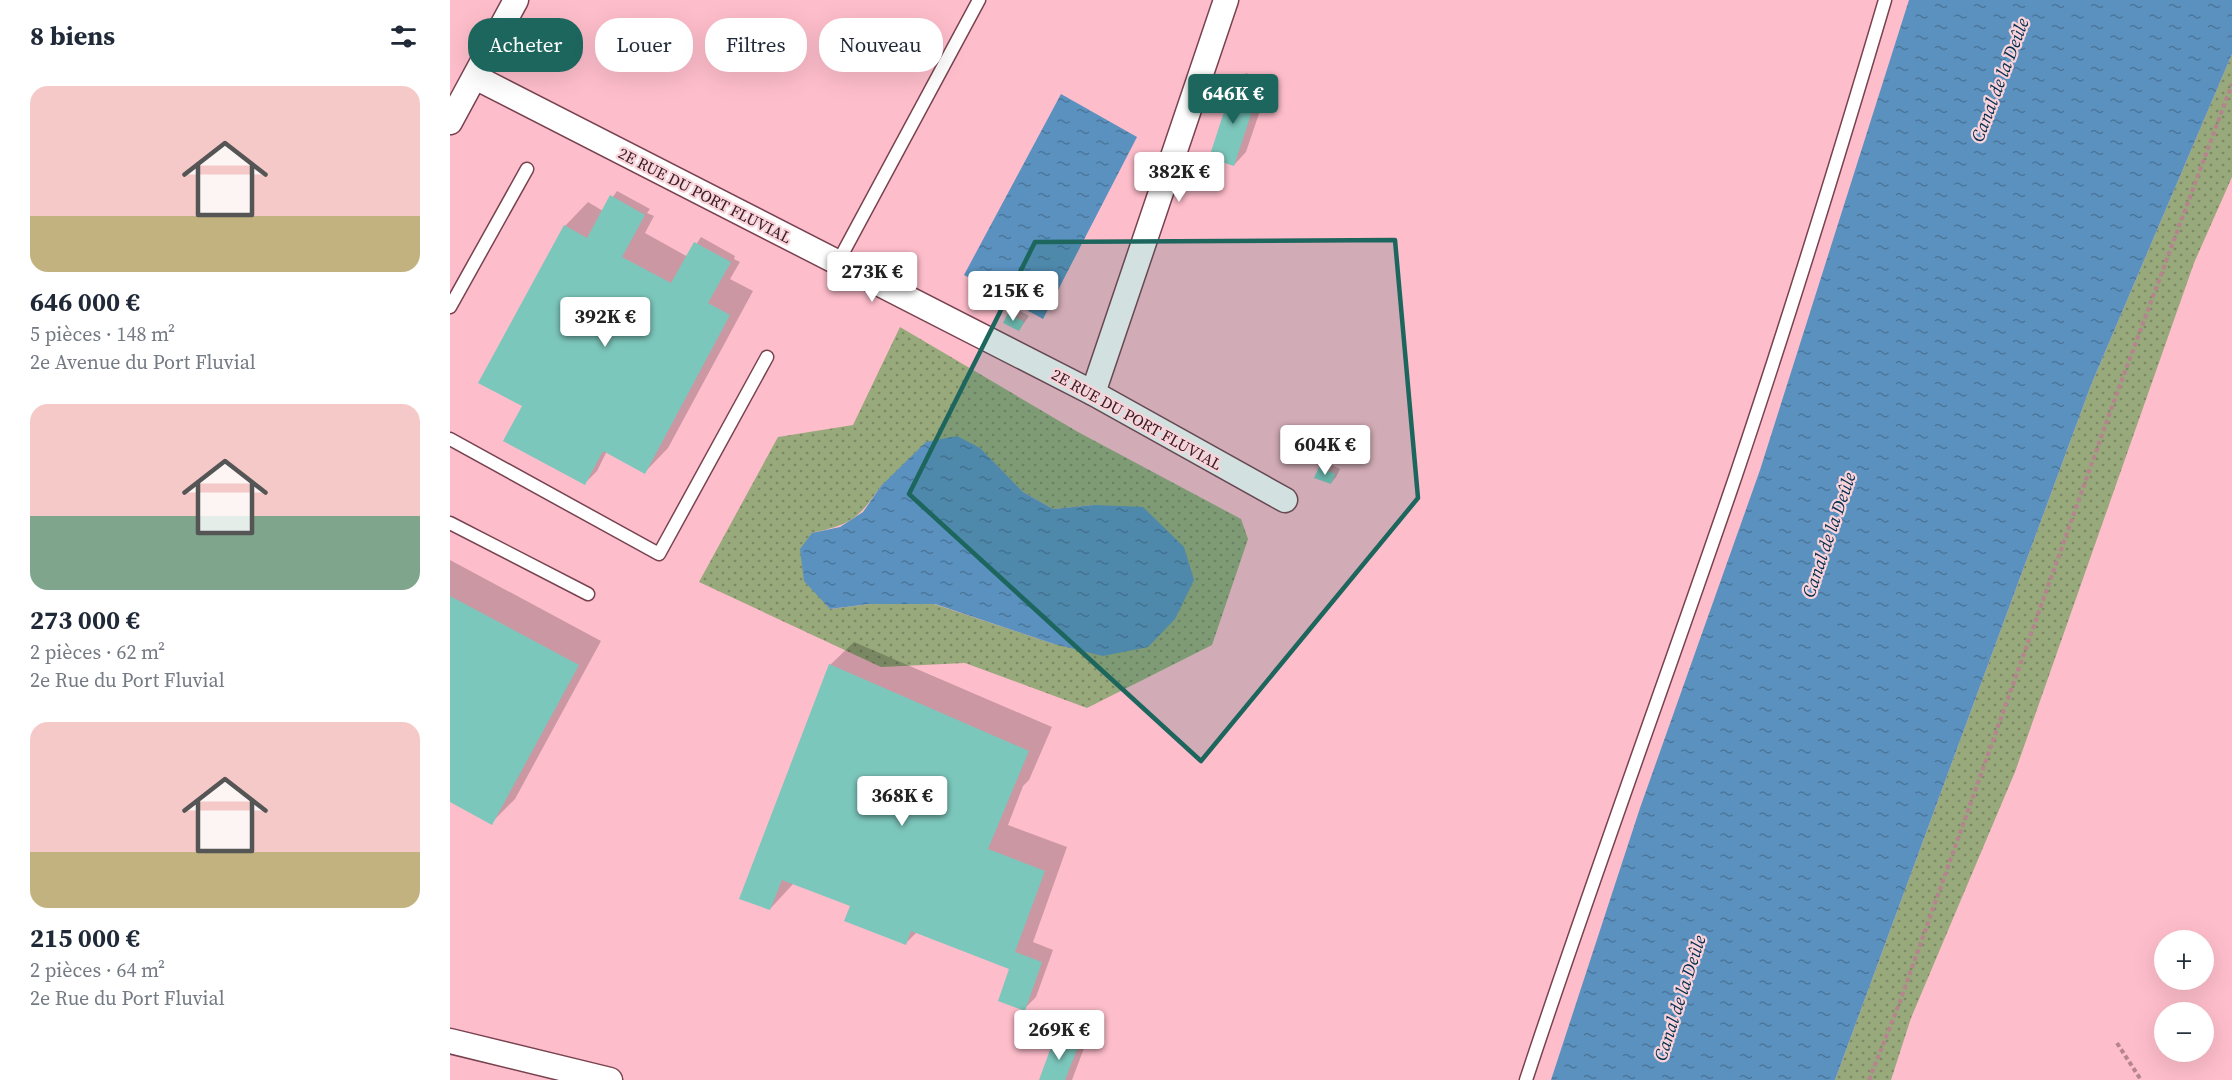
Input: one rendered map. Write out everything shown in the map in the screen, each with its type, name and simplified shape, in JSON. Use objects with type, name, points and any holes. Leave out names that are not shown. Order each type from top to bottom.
[{"type":"street","points":[[450,122],[516,0]]},
{"type":"street","points":[[1093,393],[1226,0]]},
{"type":"street","name":"2E RUE DU PORT FLUVIAL","points":[[475,76],[1093,393],[1285,500]]},
{"type":"street","points":[[450,1041],[610,1080]]},
{"type":"lane","points":[[838,262],[979,0]]},
{"type":"lane","points":[[1526,1080],[1581,914],[1736,474],[1839,156],[1885,0]]},
{"type":"lane","points":[[450,307],[527,169]]},
{"type":"lane","points":[[450,440],[659,554],[767,357]]},
{"type":"lane","points":[[450,523],[588,594]]},
{"type":"path","points":[[1869,1080],[1907,982],[2113,404],[2232,84]]},
{"type":"path","points":[[2117,1043],[2141,1080]]},
{"type":"highlighted area","points":[[1395,240],[1418,498],[1201,761],[909,494],[1035,242]]},
{"type":"green space","points":[[2232,54],[2232,177],[2194,263],[2015,772],[1911,1018],[1891,1080],[1835,1080],[2091,385]]},
{"type":"green space","points":[[900,327],[1078,432],[1241,519],[1248,539],[1212,645],[1087,708],[965,663],[881,667],[699,582],[778,437],[853,425]],"holes":[[[1003,473],[1023,492],[1053,509],[1094,505],[1054,644],[934,604],[869,604],[830,609],[812,533],[845,523],[853,518],[860,513],[881,486]]]},
{"type":"water","name":"Canal de la Deûle","points":[[1909,0],[2232,0],[2232,54],[2091,385],[1835,1080],[1551,1080],[1640,808],[1760,470]]},
{"type":"water","points":[[1061,94],[1137,137],[1043,319],[964,275]]},
{"type":"water","points":[[957,436],[980,448],[1023,492],[1053,509],[1094,505],[1143,507],[1184,547],[1194,580],[1175,619],[1148,647],[1103,656],[1054,644],[935,604],[869,604],[830,609],[804,581],[800,549],[812,533],[840,527],[863,512],[881,486],[926,442]]},
{"type":"building","points":[[1233,84],[1258,93],[1234,166],[1209,158]]},
{"type":"building","points":[[610,195],[645,215],[622,257],[671,283],[694,242],[731,262],[708,303],[730,315],[645,474],[603,451],[585,485],[503,441],[522,406],[478,383],[564,225],[587,238]]},
{"type":"building","points":[[1008,313],[1024,322],[1019,331],[1003,323]]},
{"type":"building","points":[[1319,467],[1335,474],[1331,484],[1314,478]]},
{"type":"building","points":[[450,596],[579,665],[492,825],[450,802]]},
{"type":"building","points":[[829,664],[1029,751],[988,849],[1045,871],[1015,952],[1042,962],[1025,1011],[998,1001],[1009,969],[911,931],[906,945],[844,921],[850,906],[782,880],[770,910],[739,899]]},
{"type":"building","points":[[1054,1039],[1078,1047],[1065,1080],[1039,1080]]}]
